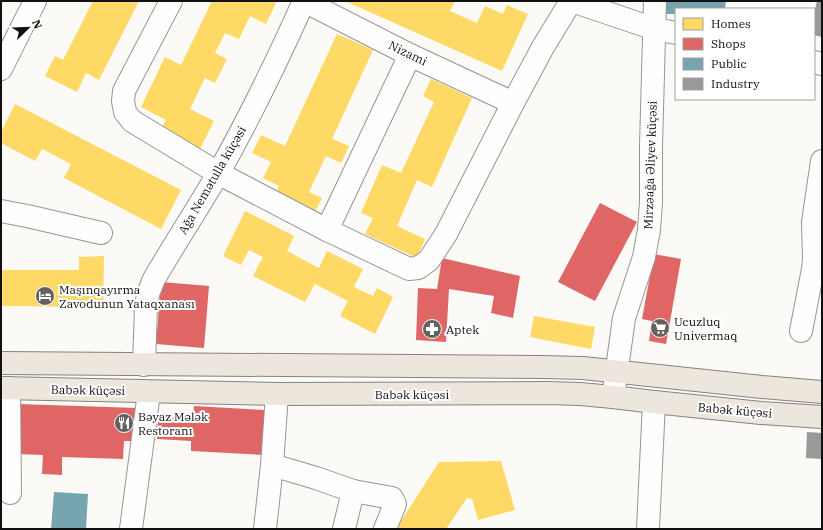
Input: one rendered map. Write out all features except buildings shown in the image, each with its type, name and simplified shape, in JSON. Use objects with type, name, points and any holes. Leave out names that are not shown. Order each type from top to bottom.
[{"type":"main road","points":[[1,363],[583,368],[822,392]]},
{"type":"main road","name":"Babək küçəsi","points":[[5,388],[277,394],[580,394],[761,413],[822,417]]},
{"type":"street","points":[[2,62],[35,1]]},
{"type":"street","points":[[171,1],[124,92],[123,101],[125,112],[132,121],[218,173],[327,230],[409,269],[418,268],[429,260],[446,234],[512,103],[543,47],[572,1],[655,29],[675,33]]},
{"type":"street","name":"Ağa Nemətulla küçəsi","points":[[144,365],[146,307],[148,294],[154,278],[218,173],[263,88],[304,1]]},
{"type":"street","name":"Nizami","points":[[304,1],[410,55],[512,103]]},
{"type":"street","name":"Mirzəağa Əliyev küçəsi","points":[[613,397],[624,318],[644,257],[649,230],[656,1]]},
{"type":"street","points":[[327,230],[410,55]]},
{"type":"street","points":[[801,331],[814,269],[813,222],[822,161]]},
{"type":"street","points":[[1,211],[101,233]]},
{"type":"street","points":[[5,388],[10,493]]},
{"type":"street","points":[[131,529],[149,392]]},
{"type":"street","points":[[265,529],[272,465],[277,394]]},
{"type":"street","points":[[648,529],[654,402]]},
{"type":"street","points":[[272,465],[353,491],[392,498],[395,504],[385,529]]},
{"type":"street","points":[[344,529],[353,491]]},
{"type":"place","name":"Maşınqayırma Zavodunun Yataqxanası","points":[[45,296]]},
{"type":"place","name":"Ucuzluq Univermaq","points":[[660,328]]},
{"type":"place","name":"Aptek","points":[[432,329]]},
{"type":"place","name":"Bəyaz Mələk Restoranı","points":[[124,423]]}]
